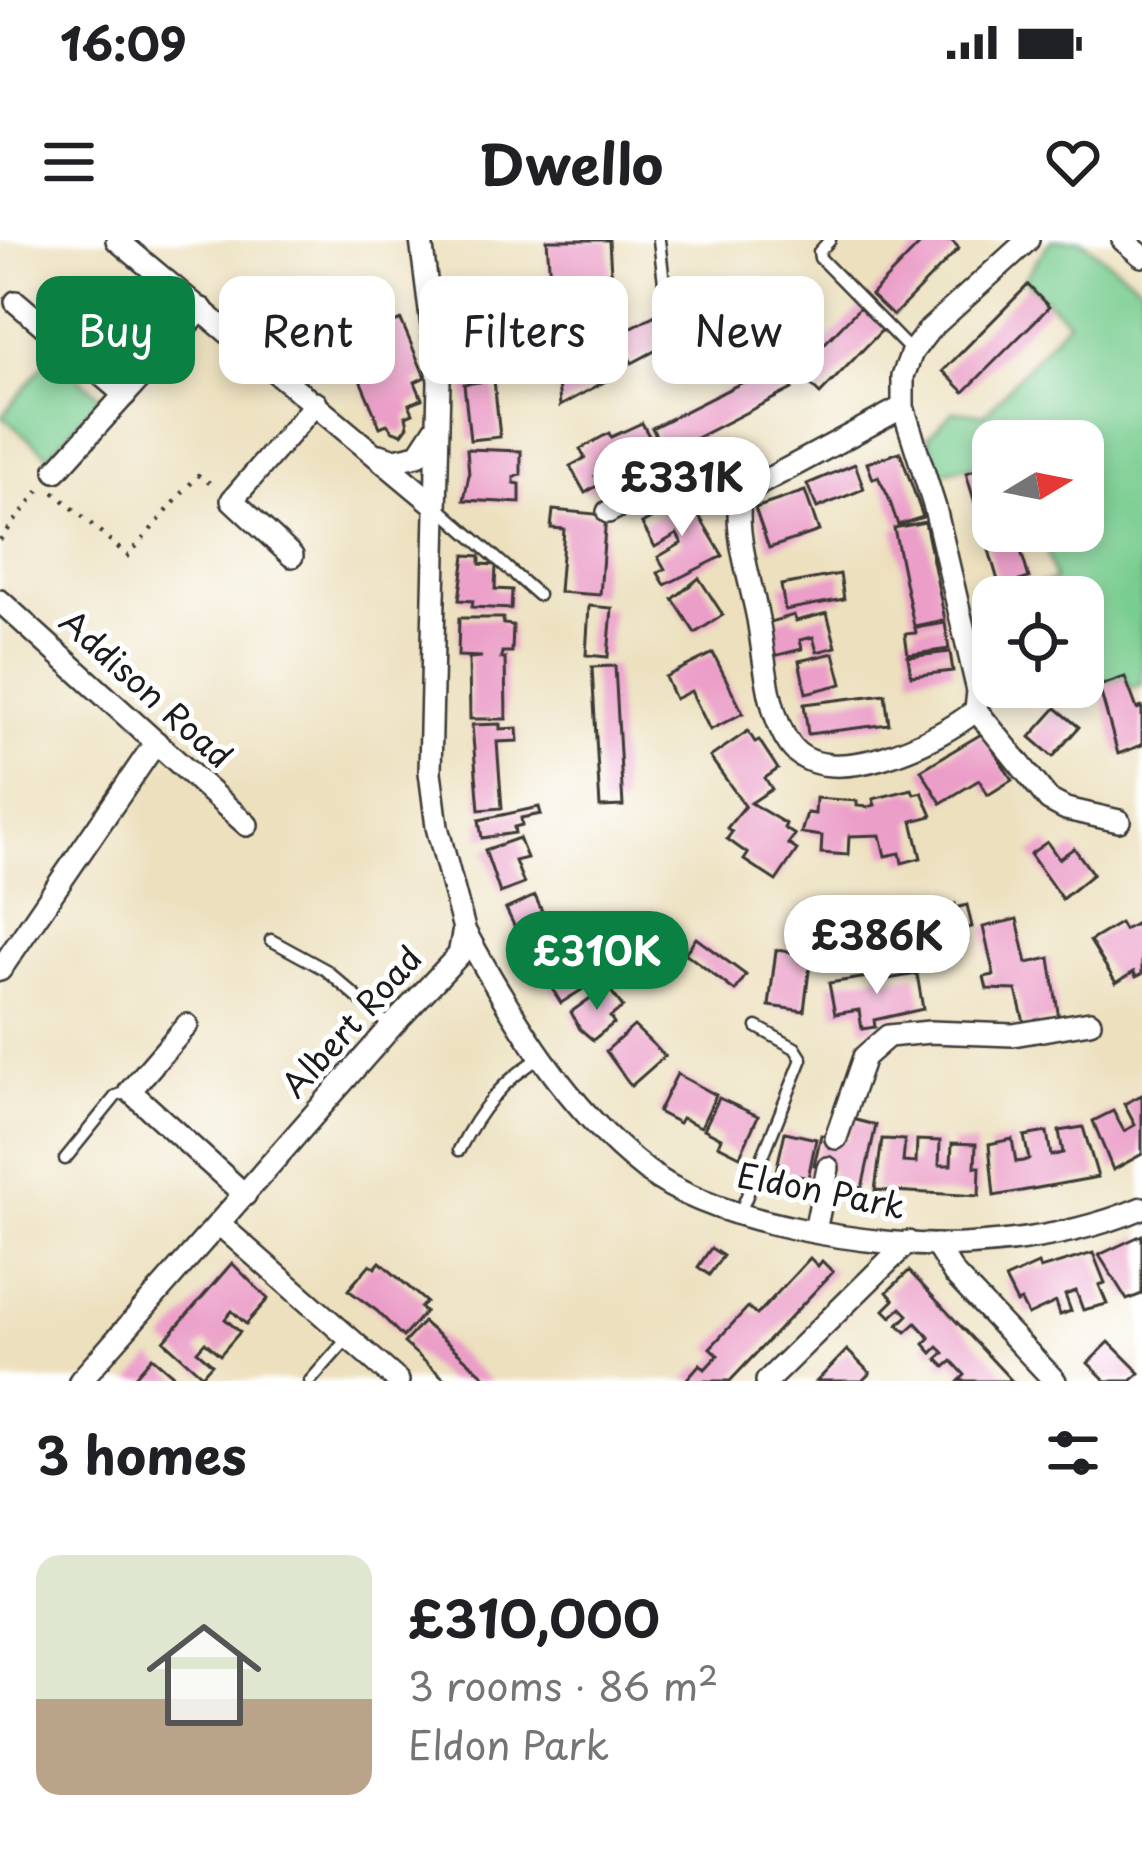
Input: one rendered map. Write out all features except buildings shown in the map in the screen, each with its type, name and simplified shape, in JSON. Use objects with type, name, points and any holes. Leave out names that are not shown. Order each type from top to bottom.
[{"type":"street","points":[[117,240],[435,505]]},
{"type":"street","name":"Albert Road","points":[[80,1381],[459,955],[464,929],[437,827],[430,772],[438,417],[436,333],[421,240]]},
{"type":"street","points":[[1028,240],[952,308],[912,352],[903,376],[903,406],[948,560],[978,691],[976,710],[1049,800],[1066,809],[1119,821]]},
{"type":"street","points":[[16,302],[125,395]]},
{"type":"street","points":[[56,471],[202,309]]},
{"type":"street","points":[[292,556],[232,500],[316,403]]},
{"type":"street","points":[[903,406],[753,488],[740,500],[739,518],[773,694],[785,736],[796,753],[822,764],[871,762],[922,742],[976,710]]},
{"type":"street","points":[[371,450],[389,459],[418,455],[438,417]]},
{"type":"street","points":[[608,512],[690,476],[721,475],[753,488]]},
{"type":"street","name":"Addison Road","points":[[0,602],[247,825]]},
{"type":"street","points":[[0,970],[156,742]]},
{"type":"street","name":"Eldon Park","points":[[464,929],[500,997],[586,1112],[642,1167],[681,1191],[740,1213],[815,1231],[936,1245],[1057,1233],[1142,1208]]},
{"type":"street","points":[[836,1138],[864,1058],[888,1036],[929,1032],[1013,1035],[1090,1022]]},
{"type":"street","points":[[187,1025],[130,1090],[244,1195]]},
{"type":"street","points":[[815,1231],[828,1168]]},
{"type":"street","points":[[219,1224],[398,1381]]},
{"type":"street","points":[[767,1381],[908,1242]]},
{"type":"street","points":[[936,1245],[954,1274],[1055,1381]]},
{"type":"lane","points":[[659,240],[663,276]]},
{"type":"lane","points":[[830,240],[819,252],[823,262],[912,352]]},
{"type":"lane","points":[[435,505],[538,595]]},
{"type":"lane","points":[[271,940],[326,970],[391,1027]]},
{"type":"lane","points":[[740,1213],[802,1059],[795,1048],[758,1027]]},
{"type":"lane","points":[[459,1150],[498,1090],[518,1071],[542,1058]]},
{"type":"lane","points":[[65,1159],[116,1096],[130,1090]]},
{"type":"lane","points":[[310,1381],[349,1337]]},
{"type":"path","points":[[0,540],[44,484],[128,556],[198,475],[232,500]]},
{"type":"green space","points":[[1051,240],[1081,240],[1142,287],[1142,684],[1130,690],[1125,677],[1104,684],[1104,576],[1054,576],[1047,552],[1104,552],[1104,420],[972,420],[972,466],[939,473],[928,437],[954,411],[985,414],[1068,321],[1024,279]]},
{"type":"green space","points":[[36,375],[36,384],[86,384],[100,396],[49,456],[2,416]]}]
